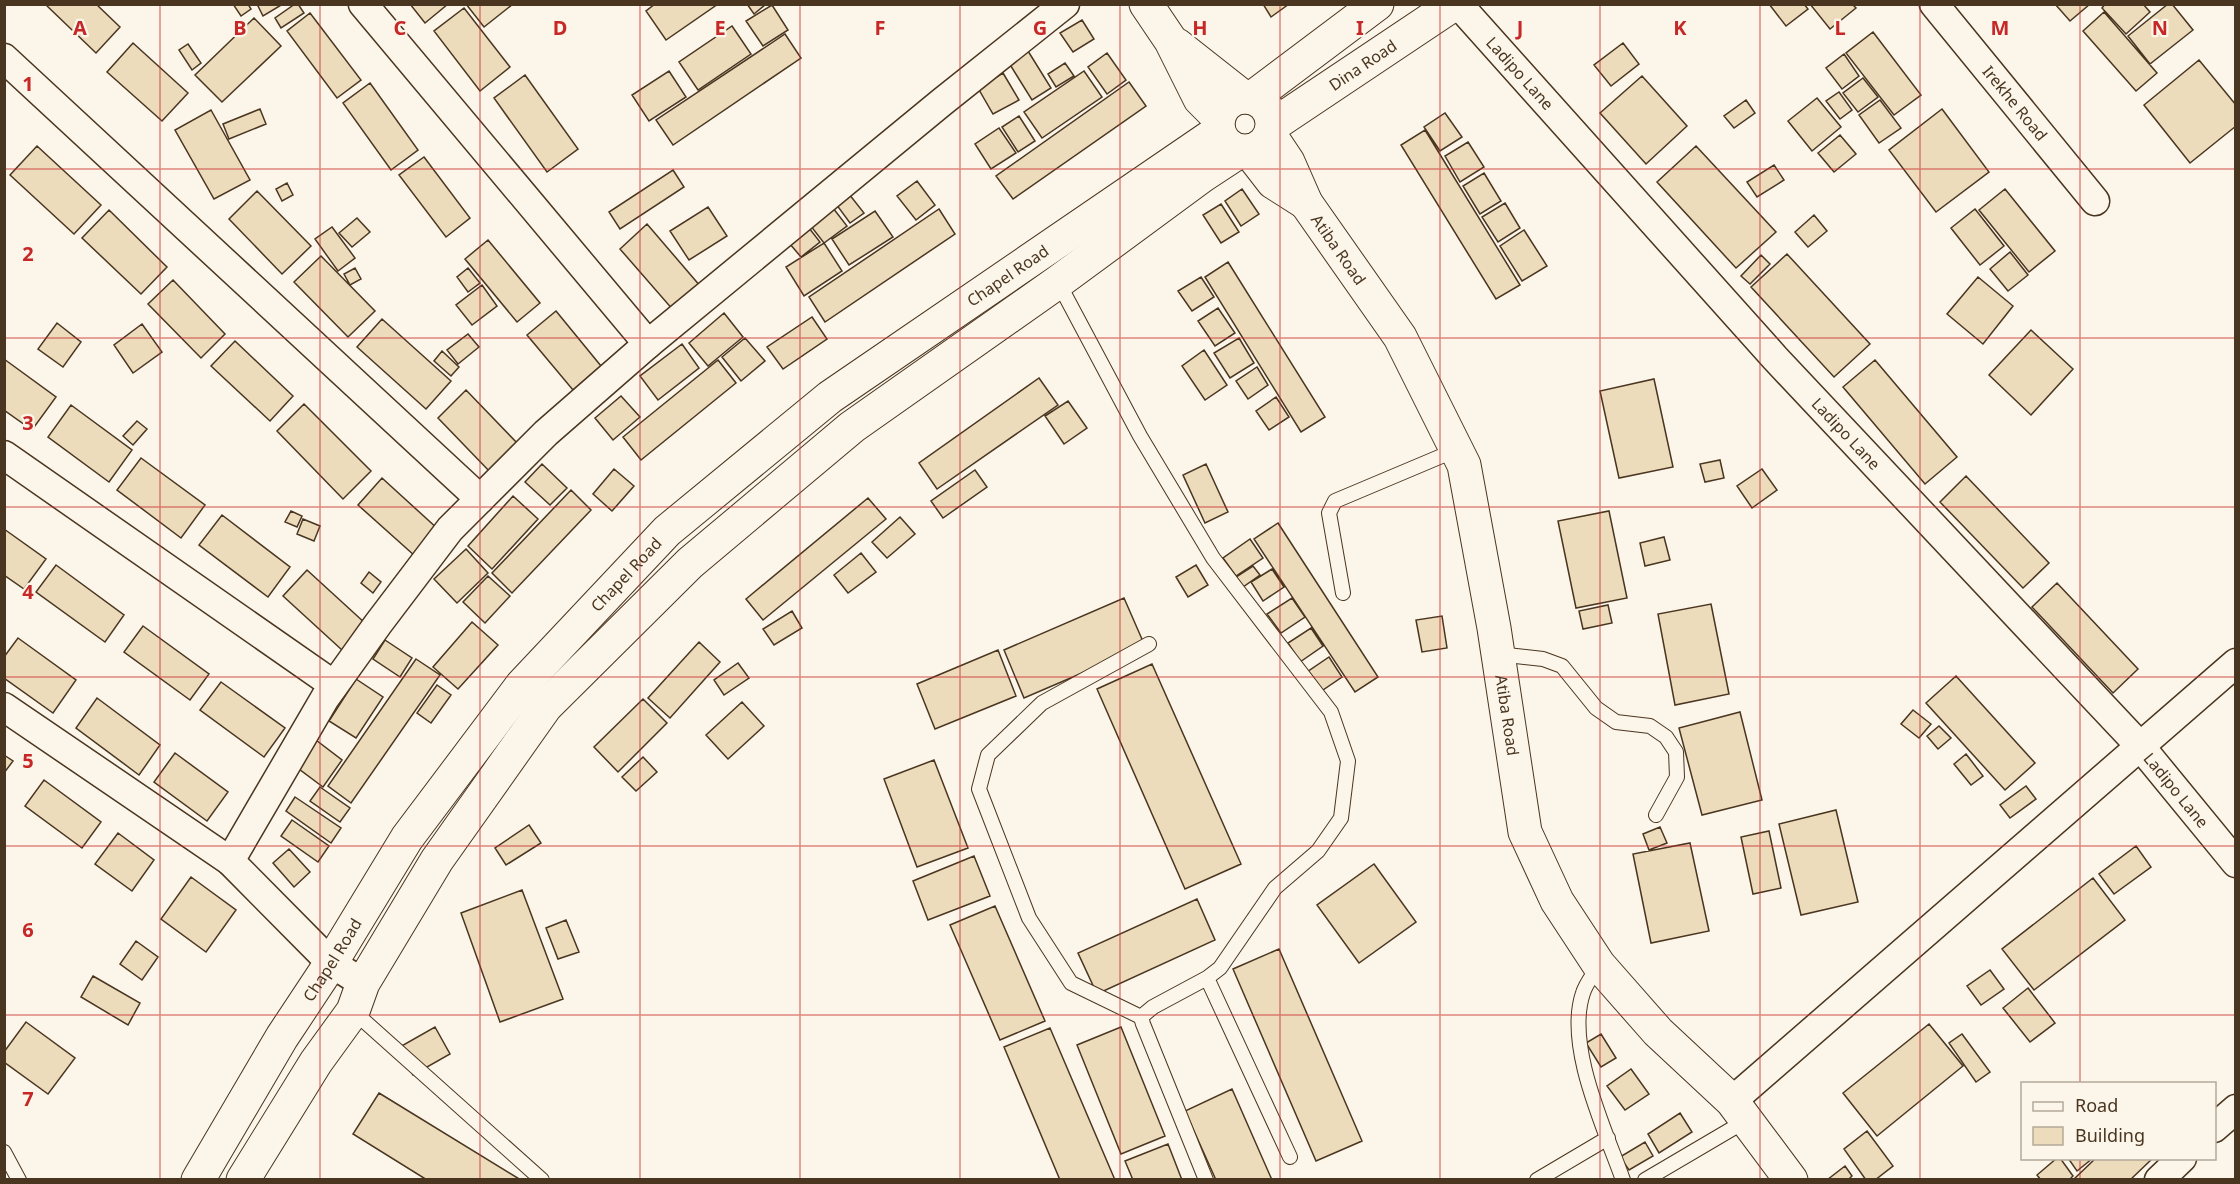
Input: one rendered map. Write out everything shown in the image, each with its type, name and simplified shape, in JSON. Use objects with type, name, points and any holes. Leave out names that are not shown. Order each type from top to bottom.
[{"type":"street","points":[[363,4],[648,344]]},
{"type":"street","points":[[230,861],[334,685],[450,529],[546,433],[648,344],[1065,4]]},
{"type":"street","name":"Atiba Road","points":[[1146,4],[1170,41],[1246,126],[1288,162],[1306,203],[1400,337],[1464,465],[1498,654],[1525,831],[1557,901],[1599,965],[1658,1032],[1739,1111],[1791,1179]]},
{"type":"street","points":[[1246,126],[1377,4]]},
{"type":"street","name":"Dina Road","points":[[1246,126],[1456,4]]},
{"type":"street","name":"Ladipo Lane","points":[[1456,4],[1775,358],[2140,747],[2235,863]]},
{"type":"street","name":"Irekhe Road","points":[[1934,4],[2095,201]]},
{"type":"street","points":[[4,58],[480,499]]},
{"type":"street","name":"Chapel Road","points":[[243,1179],[358,997],[437,860],[546,706],[690,563],[852,427],[1058,282],[1202,176],[1246,126]]},
{"type":"street","name":"Chapel Road","points":[[198,1179],[282,1037],[331,963],[406,838],[522,685],[667,531],[830,397],[1246,126]]},
{"type":"street","points":[[4,455],[334,685]]},
{"type":"street","points":[[1739,1111],[2235,663]]},
{"type":"street","points":[[4,707],[230,861],[331,963],[358,997]]},
{"type":"street","points":[[2216,1126],[2235,1109]]},
{"type":"street","points":[[2159,1179],[2180,1160]]},
{"type":"lane","points":[[1058,282],[1140,436],[1213,558],[1330,712],[1348,761],[1341,818],[1318,851],[1275,888],[1220,968],[1141,1017]]},
{"type":"lane","points":[[1343,593],[1329,513],[1335,501],[1456,450]]},
{"type":"lane","points":[[1149,644],[1042,703],[988,755],[979,789],[1029,918],[1071,983],[1141,1017],[1206,1179]]},
{"type":"lane","points":[[1498,654],[1543,659],[1562,666],[1596,708],[1616,722],[1650,726],[1666,737],[1676,752],[1677,777],[1656,814]]},
{"type":"lane","points":[[1599,965],[1583,993],[1578,1022],[1584,1066],[1623,1179]]},
{"type":"lane","points":[[1207,978],[1290,1157]]},
{"type":"lane","points":[[358,997],[542,1179]]},
{"type":"lane","points":[[1646,1179],[1739,1111]]},
{"type":"lane","points":[[1537,1179],[1608,1138]]},
{"type":"lane","points":[[4,1152],[19,1179]]},
{"type":"building","points":[[45,4],[96,4],[120,27],[96,53]]},
{"type":"building","points":[[233,4],[248,4],[251,9],[241,16]]},
{"type":"building","points":[[257,4],[283,4],[263,16]]},
{"type":"building","points":[[298,4],[304,13],[281,28],[275,18]]},
{"type":"building","points":[[410,4],[448,4],[425,23]]},
{"type":"building","points":[[466,4],[513,4],[484,27]]},
{"type":"building","points":[[655,4],[718,4],[666,40],[646,11]]},
{"type":"building","points":[[747,4],[765,4],[765,5],[754,14]]},
{"type":"building","points":[[1263,4],[1289,4],[1271,17]]},
{"type":"building","points":[[1769,4],[1804,4],[1808,9],[1786,26]]},
{"type":"building","points":[[1810,4],[1852,4],[1856,8],[1830,29]]},
{"type":"building","points":[[2055,4],[2090,4],[2070,21]]},
{"type":"building","points":[[2105,4],[2143,4],[2150,12],[2126,34],[2102,8]]},
{"type":"building","points":[[2168,4],[2172,4],[2193,30],[2150,64],[2128,36]]},
{"type":"building","points":[[772,5],[788,30],[763,46],[746,21]]},
{"type":"building","points":[[464,8],[510,67],[480,91],[434,31]]},
{"type":"building","points":[[2104,12],[2157,73],[2136,91],[2083,31]]},
{"type":"building","points":[[310,13],[361,80],[337,98],[287,31]]},
{"type":"building","points":[[254,18],[281,46],[222,102],[195,75]]},
{"type":"building","points":[[1082,20],[1094,39],[1073,52],[1060,33]]},
{"type":"building","points":[[732,26],[751,54],[698,90],[679,62]]},
{"type":"building","points":[[1873,32],[1921,95],[1894,115],[1846,53]]},
{"type":"building","points":[[785,34],[801,58],[673,145],[656,120]]},
{"type":"building","points":[[133,43],[188,93],[162,121],[107,72]]},
{"type":"building","points":[[1623,43],[1639,64],[1611,86],[1594,65]]},
{"type":"building","points":[[188,44],[201,63],[192,70],[179,50]]},
{"type":"building","points":[[1028,51],[1051,88],[1032,100],[1009,63]]},
{"type":"building","points":[[1107,53],[1126,80],[1107,94],[1088,67]]},
{"type":"building","points":[[1844,54],[1859,76],[1842,89],[1826,68]]},
{"type":"building","points":[[2199,60],[2236,105],[2236,126],[2190,163],[2144,105]]},
{"type":"building","points":[[1065,63],[1074,76],[1056,87],[1048,74]]},
{"type":"building","points":[[669,71],[686,97],[649,121],[632,95]]},
{"type":"building","points":[[1084,71],[1102,97],[1042,138],[1024,112]]},
{"type":"building","points":[[1003,73],[1019,100],[993,114],[978,88]]},
{"type":"building","points":[[525,75],[578,149],[547,172],[494,98]]},
{"type":"building","points":[[1642,76],[1687,126],[1646,164],[1600,113]]},
{"type":"building","points":[[1863,78],[1878,97],[1858,112],[1843,93]]},
{"type":"building","points":[[1129,82],[1146,106],[1013,199],[996,176]]},
{"type":"building","points":[[370,83],[418,150],[391,170],[343,103]]},
{"type":"building","points":[[1839,92],[1852,110],[1840,119],[1826,101]]},
{"type":"building","points":[[1817,98],[1841,127],[1812,151],[1788,121]]},
{"type":"building","points":[[1746,100],[1755,113],[1734,128],[1724,116]]},
{"type":"building","points":[[1880,100],[1901,128],[1879,143],[1859,115]]},
{"type":"building","points":[[260,109],[266,124],[229,139],[223,124]]},
{"type":"building","points":[[1942,109],[1989,172],[1936,212],[1889,150]]},
{"type":"building","points":[[211,110],[250,180],[214,199],[175,130]]},
{"type":"building","points":[[1445,113],[1462,137],[1440,151],[1424,127]]},
{"type":"building","points":[[1019,116],[1035,141],[1018,152],[1002,127]]},
{"type":"building","points":[[999,128],[1016,153],[991,169],[975,144]]},
{"type":"building","points":[[1425,130],[1520,285],[1496,299],[1401,145]]},
{"type":"building","points":[[1840,135],[1856,154],[1834,172],[1818,153]]},
{"type":"building","points":[[1468,142],[1484,167],[1460,182],[1445,156]]},
{"type":"building","points":[[37,146],[101,205],[74,234],[10,175]]},
{"type":"building","points":[[1696,146],[1776,232],[1736,268],[1657,182]]},
{"type":"building","points":[[424,157],[470,218],[446,237],[399,175]]},
{"type":"building","points":[[1774,165],[1784,180],[1757,197],[1747,182]]},
{"type":"building","points":[[673,170],[684,187],[620,229],[609,212]]},
{"type":"building","points":[[1484,173],[1501,201],[1480,214],[1463,186]]},
{"type":"building","points":[[917,181],[935,205],[916,220],[897,196]]},
{"type":"building","points":[[287,183],[293,195],[282,201],[276,189]]},
{"type":"building","points":[[1242,189],[1259,214],[1241,226],[1225,201]]},
{"type":"building","points":[[2005,189],[2055,251],[2029,272],[1979,210]]},
{"type":"building","points":[[257,191],[311,246],[282,274],[229,219]]},
{"type":"building","points":[[849,194],[864,213],[850,223],[836,204]]},
{"type":"building","points":[[1505,203],[1520,228],[1498,242],[1482,217]]},
{"type":"building","points":[[1221,204],[1239,232],[1221,243],[1203,215]]},
{"type":"building","points":[[708,207],[727,236],[689,260],[670,231]]},
{"type":"building","points":[[833,208],[847,226],[824,243],[810,225]]},
{"type":"building","points":[[939,209],[955,234],[825,322],[809,297]]},
{"type":"building","points":[[1975,209],[2004,246],[1980,265],[1951,228]]},
{"type":"building","points":[[109,210],[167,267],[141,294],[82,238]]},
{"type":"building","points":[[875,211],[893,237],[849,265],[832,239]]},
{"type":"building","points":[[1814,215],[1827,231],[1808,247],[1795,232]]},
{"type":"building","points":[[357,218],[370,232],[352,247],[339,233]]},
{"type":"building","points":[[647,224],[701,287],[674,311],[620,249]]},
{"type":"building","points":[[332,227],[355,258],[338,271],[315,239]]},
{"type":"building","points":[[809,228],[820,242],[801,257],[790,244]]},
{"type":"building","points":[[1524,230],[1547,266],[1522,281],[1500,246]]},
{"type":"building","points":[[488,240],[540,303],[517,322],[465,259]]},
{"type":"building","points":[[824,243],[842,271],[804,296],[786,267]]},
{"type":"building","points":[[2010,252],[2028,275],[2008,291],[1990,269]]},
{"type":"building","points":[[1787,254],[1870,344],[1834,377],[1751,287]]},
{"type":"building","points":[[1761,255],[1770,264],[1750,284],[1741,276]]},
{"type":"building","points":[[321,256],[375,311],[348,337],[294,282]]},
{"type":"building","points":[[1228,262],[1325,417],[1301,432],[1205,277]]},
{"type":"building","points":[[355,268],[361,279],[350,285],[344,274]]},
{"type":"building","points":[[468,268],[480,283],[468,292],[457,277]]},
{"type":"building","points":[[1201,277],[1214,297],[1192,311],[1178,291]]},
{"type":"building","points":[[1978,277],[2013,306],[1983,344],[1947,314]]},
{"type":"building","points":[[173,280],[225,334],[201,358],[148,304]]},
{"type":"building","points":[[482,285],[497,306],[472,325],[456,305]]},
{"type":"building","points":[[1218,308],[1235,333],[1215,346],[1198,321]]},
{"type":"building","points":[[556,311],[601,366],[573,390],[527,335]]},
{"type":"building","points":[[724,313],[743,337],[708,366],[689,343]]},
{"type":"building","points":[[812,317],[827,339],[783,369],[767,347]]},
{"type":"building","points":[[382,319],[451,381],[426,409],[357,347]]},
{"type":"building","points":[[57,323],[81,342],[63,367],[38,349]]},
{"type":"building","points":[[142,324],[162,352],[133,373],[114,345]]},
{"type":"building","points":[[2031,330],[2073,369],[2031,415],[1989,375]]},
{"type":"building","points":[[468,334],[479,347],[458,364],[447,350]]},
{"type":"building","points":[[745,338],[765,361],[741,381],[722,357]]},
{"type":"building","points":[[1239,338],[1254,363],[1230,378],[1214,353]]},
{"type":"building","points":[[235,341],[293,396],[270,421],[211,366]]},
{"type":"building","points":[[682,344],[699,368],[658,400],[640,376]]},
{"type":"building","points":[[1204,350],[1227,385],[1205,400],[1182,366]]},
{"type":"building","points":[[442,351],[459,367],[451,376],[434,361]]},
{"type":"building","points":[[4,359],[56,397],[32,430],[4,410]]},
{"type":"building","points":[[718,360],[736,383],[641,460],[623,437]]},
{"type":"building","points":[[1875,360],[1957,457],[1925,484],[1843,387]]},
{"type":"building","points":[[1257,367],[1268,385],[1248,399],[1236,381]]},
{"type":"building","points":[[1039,378],[1058,405],[937,489],[919,463]]},
{"type":"building","points":[[1654,379],[1673,467],[1619,478],[1600,391]]},
{"type":"building","points":[[466,390],[520,446],[492,474],[438,418]]},
{"type":"building","points":[[621,396],[640,417],[613,440],[595,418]]},
{"type":"building","points":[[1276,397],[1289,417],[1269,430],[1256,411]]},
{"type":"building","points":[[1068,401],[1087,428],[1064,444],[1045,416]]},
{"type":"building","points":[[304,404],[371,471],[343,499],[277,431]]},
{"type":"building","points":[[71,405],[132,450],[109,482],[48,437]]},
{"type":"building","points":[[137,421],[147,429],[133,445],[123,436]]},
{"type":"building","points":[[141,458],[205,505],[181,538],[117,490]]},
{"type":"building","points":[[1720,460],[1724,478],[1705,482],[1700,464]]},
{"type":"building","points":[[542,464],[567,488],[550,505],[525,482]]},
{"type":"building","points":[[1206,464],[1228,512],[1205,523],[1183,475]]},
{"type":"building","points":[[614,469],[634,486],[612,511],[593,494]]},
{"type":"building","points":[[1762,469],[1777,490],[1752,508],[1737,486]]},
{"type":"building","points":[[975,470],[987,487],[943,518],[931,501]]},
{"type":"building","points":[[1966,476],[2049,563],[2023,588],[1940,502]]},
{"type":"building","points":[[382,478],[439,530],[415,556],[358,505]]},
{"type":"building","points":[[571,490],[591,510],[512,593],[492,573]]},
{"type":"building","points":[[513,496],[538,519],[492,569],[468,546]]},
{"type":"building","points":[[868,498],[886,519],[763,620],[746,599]]},
{"type":"building","points":[[291,511],[302,516],[297,527],[285,522]]},
{"type":"building","points":[[1609,511],[1627,598],[1576,608],[1558,521]]},
{"type":"building","points":[[222,515],[290,567],[268,597],[199,545]]},
{"type":"building","points":[[900,517],[915,534],[887,558],[872,542]]},
{"type":"building","points":[[303,519],[320,526],[314,541],[297,534]]},
{"type":"building","points":[[1278,523],[1378,677],[1355,692],[1254,539]]},
{"type":"building","points":[[4,529],[46,559],[24,589],[4,575]]},
{"type":"building","points":[[1664,537],[1670,560],[1645,566],[1640,543]]},
{"type":"building","points":[[1250,539],[1263,558],[1236,576],[1223,558]]},
{"type":"building","points":[[466,549],[488,573],[457,603],[434,579]]},
{"type":"building","points":[[861,553],[876,572],[848,593],[834,575]]},
{"type":"building","points":[[56,565],[124,615],[105,642],[36,592]]},
{"type":"building","points":[[1196,565],[1208,585],[1188,597],[1176,577]]},
{"type":"building","points":[[1253,566],[1260,575],[1243,587],[1236,577]]},
{"type":"building","points":[[1272,569],[1284,587],[1263,601],[1251,582]]},
{"type":"building","points":[[307,570],[366,624],[342,650],[283,596]]},
{"type":"building","points":[[369,572],[381,582],[373,593],[361,583]]},
{"type":"building","points":[[488,576],[510,596],[485,623],[463,602]]},
{"type":"building","points":[[2057,583],[2138,669],[2113,693],[2032,607]]},
{"type":"building","points":[[1124,598],[1145,646],[1024,698],[1004,650]]},
{"type":"building","points":[[1292,598],[1305,617],[1281,633],[1267,614]]},
{"type":"building","points":[[1711,604],[1729,694],[1675,705],[1658,614]]},
{"type":"building","points":[[1608,605],[1612,623],[1583,629],[1579,611]]},
{"type":"building","points":[[792,611],[802,628],[774,645],[763,629]]},
{"type":"building","points":[[1442,616],[1447,648],[1422,652],[1416,620]]},
{"type":"building","points":[[472,622],[498,645],[458,689],[433,667]]},
{"type":"building","points":[[143,626],[209,674],[190,700],[124,652]]},
{"type":"building","points":[[1311,628],[1323,646],[1300,662],[1288,643]]},
{"type":"building","points":[[18,638],[76,680],[53,713],[4,678],[4,657]]},
{"type":"building","points":[[385,640],[412,658],[400,677],[373,659]]},
{"type":"building","points":[[699,642],[720,662],[670,718],[648,698]]},
{"type":"building","points":[[998,650],[1016,696],[935,729],[917,684]]},
{"type":"building","points":[[1329,657],[1342,677],[1320,692],[1307,672]]},
{"type":"building","points":[[416,659],[440,675],[351,803],[328,786]]},
{"type":"building","points":[[738,663],[749,678],[724,695],[714,680]]},
{"type":"building","points":[[1152,664],[1241,864],[1185,889],[1097,689]]},
{"type":"building","points":[[1956,676],[2035,763],[2005,790],[1926,703]]},
{"type":"building","points":[[356,679],[383,697],[356,738],[329,721]]},
{"type":"building","points":[[221,682],[285,728],[264,757],[200,710]]},
{"type":"building","points":[[437,685],[451,695],[431,723],[417,713]]},
{"type":"building","points":[[97,698],[160,745],[139,775],[76,728]]},
{"type":"building","points":[[643,699],[667,723],[618,772],[594,747]]},
{"type":"building","points":[[742,702],[764,726],[728,759],[706,735]]},
{"type":"building","points":[[1913,710],[1931,724],[1919,738],[1901,724]]},
{"type":"building","points":[[1740,712],[1762,800],[1702,815],[1679,728]]},
{"type":"building","points":[[1939,726],[1951,738],[1938,749],[1927,736]]},
{"type":"building","points":[[312,737],[342,760],[323,787],[291,763]]},
{"type":"building","points":[[175,753],[228,792],[207,821],[154,782]]},
{"type":"building","points":[[1966,754],[1983,776],[1971,785],[1954,764]]},
{"type":"building","points":[[4,755],[13,761],[4,773]]},
{"type":"building","points":[[643,757],[657,772],[636,791],[622,777]]},
{"type":"building","points":[[934,760],[968,848],[917,867],[884,779]]},
{"type":"building","points":[[44,780],[101,822],[82,848],[25,806]]},
{"type":"building","points":[[2026,786],[2036,799],[2010,818],[2000,805]]},
{"type":"building","points":[[320,787],[350,808],[340,822],[310,801]]},
{"type":"building","points":[[295,797],[341,828],[331,843],[286,811]]},
{"type":"building","points":[[1836,810],[1858,902],[1801,915],[1779,824]]},
{"type":"building","points":[[292,820],[329,846],[318,862],[281,836]]},
{"type":"building","points":[[529,825],[541,843],[506,865],[495,848]]},
{"type":"building","points":[[1660,827],[1667,843],[1649,850],[1643,834]]},
{"type":"building","points":[[1769,831],[1781,888],[1753,894],[1741,837]]},
{"type":"building","points":[[118,833],[154,860],[132,891],[95,864]]},
{"type":"building","points":[[1690,843],[1709,931],[1651,943],[1633,854]]},
{"type":"building","points":[[2136,846],[2151,867],[2114,894],[2099,874]]},
{"type":"building","points":[[289,849],[310,872],[294,887],[273,863]]},
{"type":"building","points":[[974,856],[990,896],[928,920],[913,881]]},
{"type":"building","points":[[1374,864],[1416,922],[1359,963],[1317,905]]},
{"type":"building","points":[[191,877],[236,910],[206,952],[161,919]]},
{"type":"building","points":[[2093,878],[2125,920],[2034,990],[2002,949]]},
{"type":"building","points":[[522,890],[563,999],[500,1022],[461,913]]},
{"type":"building","points":[[1197,899],[1215,940],[1097,994],[1078,953]]},
{"type":"building","points":[[995,906],[1045,1021],[1000,1040],[950,925]]},
{"type":"building","points":[[566,920],[579,952],[558,959],[546,928]]},
{"type":"building","points":[[136,941],[158,957],[142,980],[120,964]]},
{"type":"building","points":[[1279,949],[1362,1141],[1316,1161],[1233,969]]},
{"type":"building","points":[[1990,970],[2004,989],[1981,1005],[1967,986]]},
{"type":"building","points":[[93,976],[140,1003],[128,1025],[81,997]]},
{"type":"building","points":[[2028,988],[2055,1023],[2030,1042],[2003,1008]]},
{"type":"building","points":[[26,1022],[75,1058],[48,1094],[4,1062],[4,1052]]},
{"type":"building","points":[[1929,1024],[1963,1066],[1877,1136],[1843,1093]]},
{"type":"building","points":[[435,1027],[450,1054],[413,1075],[398,1048]]},
{"type":"building","points":[[1121,1027],[1165,1136],[1121,1154],[1077,1045]]},
{"type":"building","points":[[1050,1028],[1115,1180],[1060,1180],[1004,1047]]},
{"type":"building","points":[[1601,1034],[1616,1058],[1601,1067],[1586,1043]]},
{"type":"building","points":[[1962,1034],[1990,1072],[1976,1082],[1949,1043]]},
{"type":"building","points":[[1631,1069],[1649,1094],[1625,1110],[1607,1086]]},
{"type":"building","points":[[1232,1089],[1272,1180],[1216,1180],[1185,1111]]},
{"type":"building","points":[[379,1093],[521,1180],[427,1180],[353,1134]]},
{"type":"building","points":[[1680,1113],[1692,1132],[1659,1153],[1648,1134]]},
{"type":"building","points":[[1867,1131],[1893,1166],[1875,1180],[1866,1180],[1844,1149]]},
{"type":"building","points":[[1645,1142],[1653,1156],[1629,1170],[1620,1157]]},
{"type":"building","points":[[1168,1144],[1182,1180],[1133,1180],[1125,1161]]},
{"type":"building","points":[[2055,1160],[2061,1160],[2073,1176],[2069,1180],[2041,1180],[2037,1175]]},
{"type":"building","points":[[2069,1160],[2091,1160],[2077,1171]]},
{"type":"building","points":[[2094,1160],[2151,1160],[2130,1180],[2073,1180]]},
{"type":"building","points":[[1845,1166],[1852,1176],[1848,1180],[1827,1180]]}]
